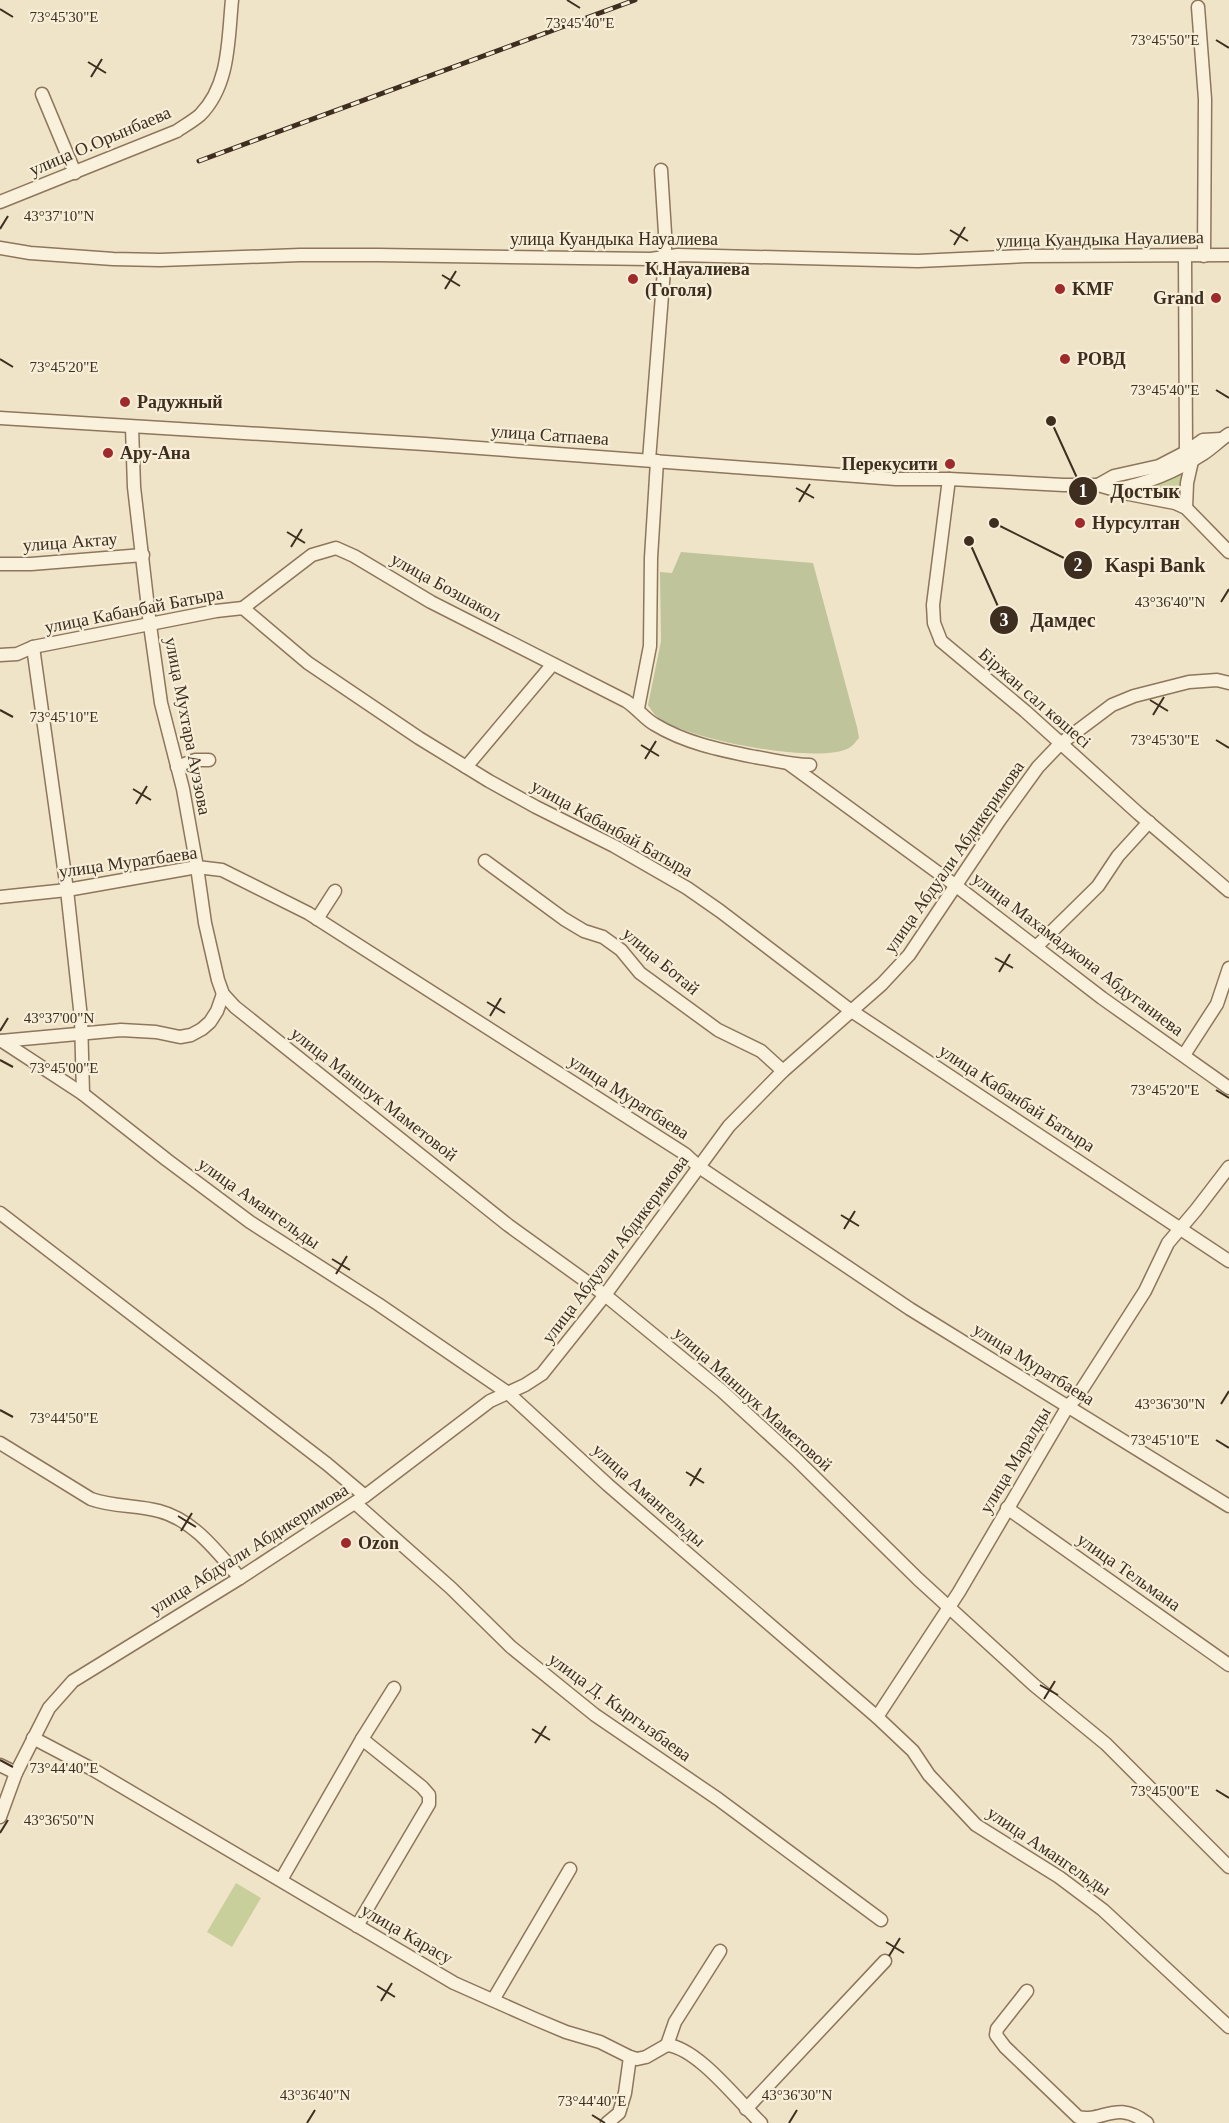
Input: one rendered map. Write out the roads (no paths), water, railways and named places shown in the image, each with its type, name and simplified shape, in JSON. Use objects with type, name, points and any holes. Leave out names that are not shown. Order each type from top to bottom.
[{"type":"street","name":"улица О.Орынбаева","points":[[0,202],[177,131],[199,116],[221,80],[226,59],[231,0]]},
{"type":"street","points":[[1198,7],[1205,99],[1204,256]]},
{"type":"street","points":[[42,94],[75,173]]},
{"type":"street","points":[[638,708],[650,646],[653,461],[665,257],[661,170]]},
{"type":"street","name":"улица Куандыка Науалиева","points":[[0,248],[66,256],[160,260],[333,255],[651,259],[678,255],[918,261],[1026,256],[1229,255]]},
{"type":"street","points":[[1185,257],[1189,456],[1186,508]]},
{"type":"street","name":"улица Сатпаева","points":[[0,418],[425,444],[896,479],[1098,485],[1113,490],[1145,484],[1189,456],[1203,440],[1225,436]]},
{"type":"street","name":"улица Мухтара Ауэзова","points":[[132,427],[134,487],[161,702],[197,867],[205,923],[223,994]]},
{"type":"street","name":"улица Сатпаева","points":[[1098,485],[1114,476],[1130,474],[1189,456]]},
{"type":"street","name":"Біржан сал көшесі","points":[[949,479],[933,605],[937,633],[941,641],[1025,711],[1229,891]]},
{"type":"street","points":[[1113,490],[1175,502],[1186,508],[1229,552]]},
{"type":"street","name":"улица Бозшакол","points":[[243,608],[312,555],[336,548],[354,556],[431,602],[638,708],[652,724],[701,745],[789,765]]},
{"type":"street","name":"улица Актау","points":[[0,564],[32,564],[143,555]]},
{"type":"street","name":"улица Кабанбай Батыра","points":[[0,655],[17,654],[33,647],[150,626],[216,611],[243,608],[308,663],[419,738],[536,807],[614,846],[687,888],[850,1010],[1229,1261]]},
{"type":"street","points":[[33,647],[67,890],[81,1018],[83,1094]]},
{"type":"street","points":[[466,767],[552,665]]},
{"type":"street","name":"улица Абдуали Абдикеримова","points":[[0,1817],[16,1773],[33,1738],[49,1708],[72,1681],[240,1578],[360,1499],[490,1401],[542,1374],[605,1295],[729,1126],[783,1071],[896,971],[919,942],[1032,776],[1060,744],[1112,705],[1134,696],[1189,682],[1217,680],[1229,683]]},
{"type":"street","points":[[177,767],[195,760],[209,760]]},
{"type":"street","points":[[789,765],[810,765]]},
{"type":"street","name":"улица Махамаджона Абдуганиева","points":[[789,765],[956,885],[1102,998],[1229,1089]]},
{"type":"street","points":[[1036,947],[1098,886],[1118,856],[1149,822]]},
{"type":"street","name":"улица Ботай","points":[[485,861],[564,919],[584,931],[603,937],[621,950],[640,973],[718,1030],[761,1051],[783,1071]]},
{"type":"street","name":"улица Муратбаева","points":[[0,897],[67,890],[197,867],[222,870],[317,919],[685,1154],[699,1167],[910,1310],[1229,1506]]},
{"type":"street","points":[[317,919],[335,891]]},
{"type":"street","points":[[1184,1055],[1217,1004],[1229,968]]},
{"type":"street","points":[[1,1041],[121,1030],[156,1032],[180,1037],[191,1035],[210,1022],[223,994]]},
{"type":"street","name":"улица Маншук Маметовой","points":[[223,994],[235,1007],[508,1225],[605,1295],[730,1399],[1035,1685],[1106,1744],[1229,1867]]},
{"type":"street","name":"улица Амангельды","points":[[1,1041],[83,1094],[167,1161],[250,1222],[378,1304],[508,1393],[608,1485],[877,1717],[913,1751],[929,1775],[976,1825],[1059,1877],[1103,1910],[1229,2026]]},
{"type":"street","name":"улица Маралды","points":[[877,1717],[959,1593],[1068,1406],[1077,1397],[1145,1291],[1168,1243],[1229,1167]]},
{"type":"street","name":"улица Д. Кыргызбаева","points":[[0,1213],[327,1464],[511,1647],[595,1715],[717,1799],[880,1920]]},
{"type":"street","points":[[0,1443],[91,1499],[160,1511],[178,1519],[198,1532],[240,1578]]},
{"type":"street","name":"улица Тельмана","points":[[1007,1508],[1229,1665]]},
{"type":"street","points":[[281,1880],[394,1688]]},
{"type":"street","name":"улица Карасу","points":[[33,1738],[93,1769],[454,1983],[556,2028],[600,2042],[630,2058]]},
{"type":"street","points":[[357,1926],[429,1804],[429,1795],[422,1787],[363,1739]]},
{"type":"street","points":[[0,1765],[16,1773]]},
{"type":"street","points":[[493,2000],[570,1869]]},
{"type":"street","points":[[607,2123],[619,2119],[630,2058],[646,2057],[667,2045],[675,2022],[720,1951]]},
{"type":"street","points":[[746,2109],[885,1961]]},
{"type":"street","points":[[1027,1991],[997,2029],[996,2036],[1005,2048],[1078,2117],[1086,2121],[1121,2112],[1128,2113],[1147,2123]]},
{"type":"street","points":[[667,2045],[687,2052],[723,2083],[761,2123]]},
{"type":"railway","points":[[199,161],[635,0]]},
{"type":"place","name":"К.Науалиева (Гоголя)","points":[[633,279]]},
{"type":"place","name":"KMF","points":[[1060,289]]},
{"type":"place","name":"Grand","points":[[1216,298]]},
{"type":"place","name":"РОВД","points":[[1065,359]]},
{"type":"place","name":"Радужный","points":[[125,402]]},
{"type":"place","name":"Достык","points":[[1051,421]]},
{"type":"place","name":"Ару-Ана","points":[[108,453]]},
{"type":"place","name":"Перекусити","points":[[950,464]]},
{"type":"place","name":"Kaspi Bank","points":[[994,523]]},
{"type":"place","name":"Нурсултан","points":[[1080,523]]},
{"type":"place","name":"Дамдес","points":[[969,541]]},
{"type":"place","name":"Ozon","points":[[346,1543]]}]
